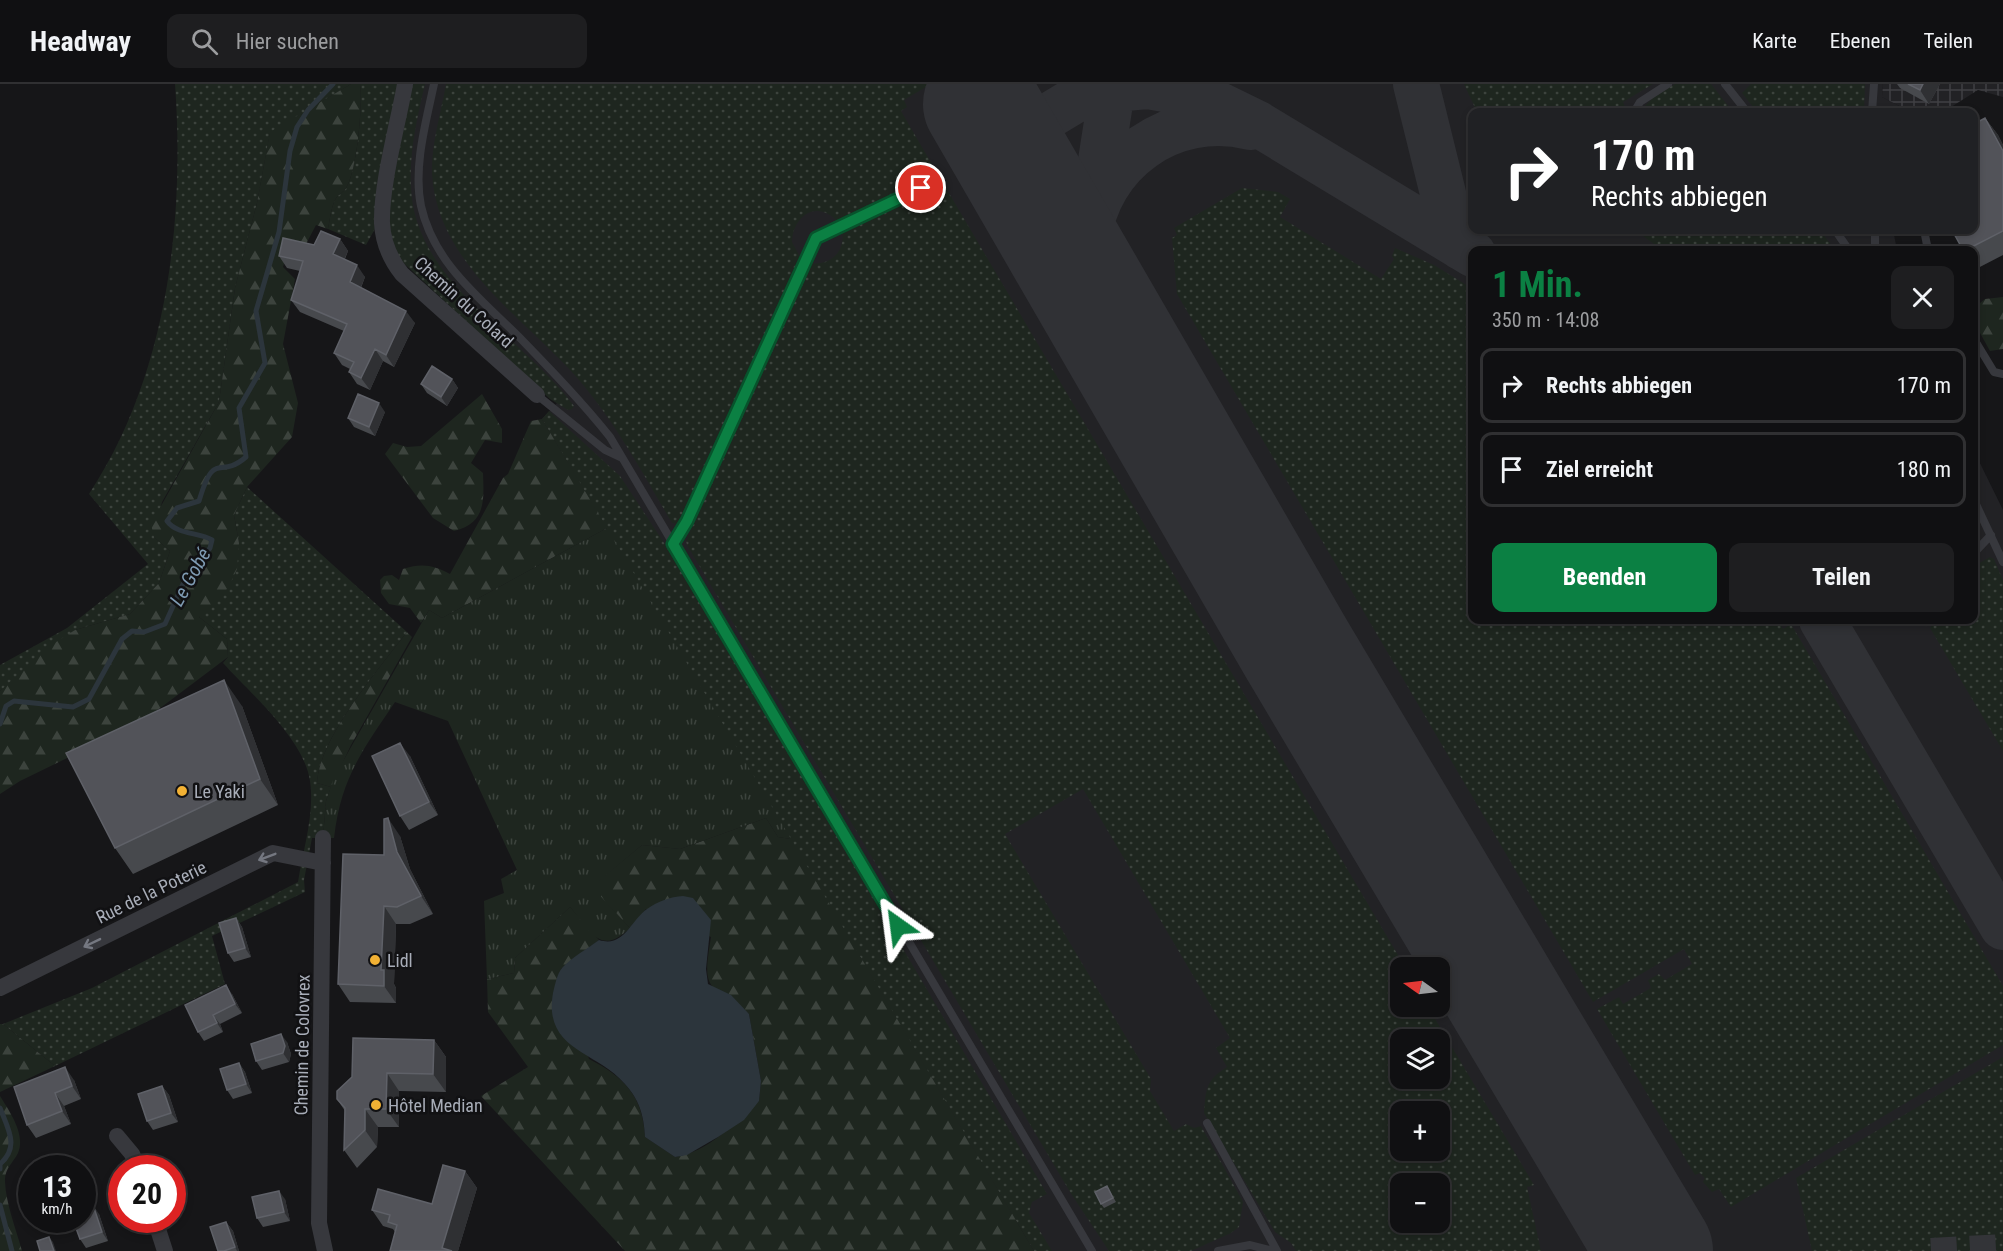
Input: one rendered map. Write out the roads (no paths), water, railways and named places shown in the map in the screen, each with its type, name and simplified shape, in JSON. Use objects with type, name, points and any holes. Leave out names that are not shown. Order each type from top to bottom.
[{"type":"street","name":"Chemin du Colard","points":[[405,84],[382,211],[386,244],[392,261],[402,274],[537,395]]},
{"type":"street","name":"Chemin de Colovrex","points":[[323,838],[320,1223],[325,1251]]},
{"type":"street","name":"Rue de la Poterie","points":[[0,988],[273,853],[323,862]]},
{"type":"street","points":[[117,1136],[132,1155]]},
{"type":"street","points":[[159,1233],[165,1251]]},
{"type":"lane","points":[[434,84],[419,177],[421,205],[432,237],[447,264],[471,291],[575,394],[610,437],[1092,1251]]},
{"type":"lane","points":[[1636,108],[1640,102],[1668,84]]},
{"type":"lane","points":[[1725,84],[1744,108]]},
{"type":"lane","points":[[1872,108],[1874,84]]},
{"type":"lane","points":[[673,544],[687,521],[816,238],[940,178]]},
{"type":"lane","points":[[1978,346],[1994,372],[2003,374]]},
{"type":"lane","points":[[537,395],[604,450],[622,459]]},
{"type":"lane","points":[[1978,508],[2003,562]]},
{"type":"lane","points":[[1978,549],[1991,535]]},
{"type":"lane","points":[[1207,1123],[1275,1251]]},
{"type":"lane","points":[[1218,1251],[1250,1245],[1275,1251]]},
{"type":"waterway","name":"Le Gobé","points":[[0,724],[6,706],[14,701],[73,707],[89,699],[122,639],[132,631],[144,632],[165,624],[183,584],[210,548],[212,540],[176,529],[167,521],[177,508],[199,501],[204,485],[214,470],[237,464],[246,457],[239,408],[265,363],[256,311],[279,232],[290,151],[297,127],[308,110],[333,84]]},
{"type":"waterway","points":[[0,1108],[9,1130],[11,1144],[10,1151],[0,1164],[0,1169]]},
{"type":"waterway","points":[[0,1205],[12,1251]]},
{"type":"tunnel","points":[[1931,1251],[2003,1247]]},
{"type":"place","name":"Le Yaki","points":[[182,791]]},
{"type":"place","name":"Lidl","points":[[375,960]]},
{"type":"place","name":"Hôtel Median","points":[[376,1105]]}]
